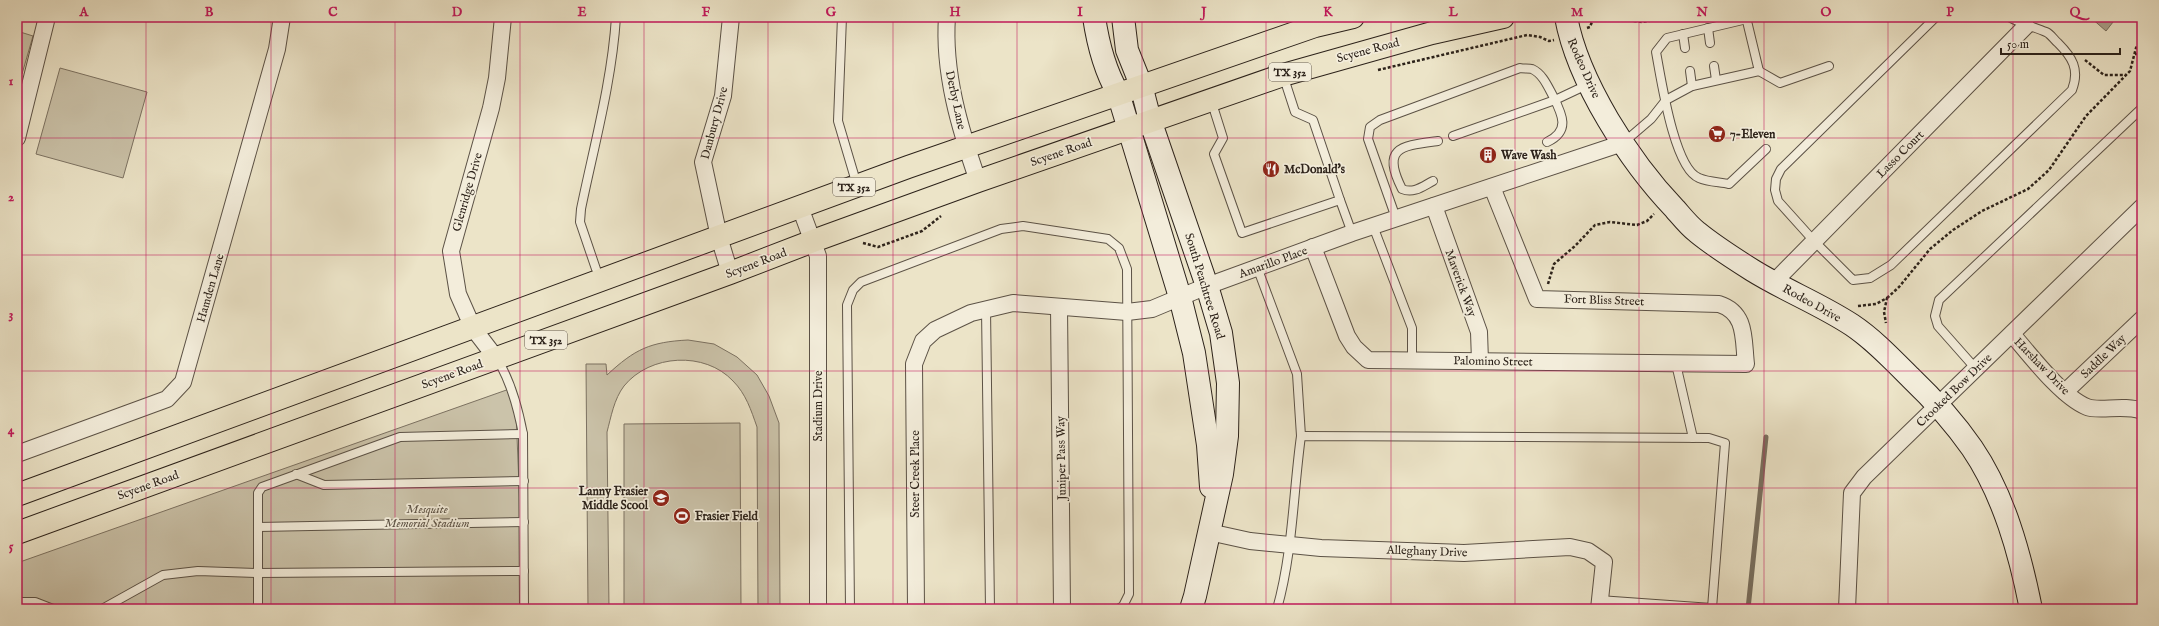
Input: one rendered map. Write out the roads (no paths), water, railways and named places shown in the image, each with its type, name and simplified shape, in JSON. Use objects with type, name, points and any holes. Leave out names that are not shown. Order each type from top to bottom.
[{"type":"main road","points":[[1094,17],[1099,49],[1109,78],[1118,93],[1180,297],[1202,399],[1208,445],[1211,525]]},
{"type":"main road","name":"South Peachtree Road","points":[[1123,17],[1127,50],[1141,85],[1150,120],[1207,286],[1221,333],[1228,383],[1227,436],[1222,474],[1196,596],[1191,609]]},
{"type":"main road","name":"TX 352","points":[[17,495],[965,146],[1141,85],[1314,22],[1353,17]]},
{"type":"main road","name":"Scyene Road","points":[[17,532],[730,273],[978,181],[1282,74],[1432,33],[1503,17]]},
{"type":"main road","name":"Rodeo Drive","points":[[1566,17],[1569,34],[1590,84],[1613,129],[1650,183],[1696,231],[1753,270],[1852,325],[1892,358],[1938,405],[1973,449],[1996,491],[2021,559],[2031,609]]},
{"type":"street","points":[[17,138],[48,17]]},
{"type":"street","name":"Hamden Lane","points":[[17,454],[167,399],[183,382],[277,49],[282,17]]},
{"type":"street","name":"Glenridge Drive","points":[[496,358],[473,328],[458,294],[451,251],[491,108],[497,78],[503,17]]},
{"type":"street","name":"Danbury Drive","points":[[730,273],[719,237],[703,162],[723,96],[731,17]]},
{"type":"street","name":"Derby Lane","points":[[947,17],[946,52],[950,76],[965,146],[978,181]]},
{"type":"street","name":"Lasso Court","points":[[1774,282],[2026,26]]},
{"type":"street","name":"Amarillo Place","points":[[923,341],[935,330],[971,313],[1013,303],[1127,312],[1152,309],[1257,267],[1352,233],[1623,144]]},
{"type":"street","name":"Fort Bliss Street","points":[[1492,187],[1537,298],[1719,304],[1730,307],[1742,326],[1746,364]]},
{"type":"street","name":"Maverick Way","points":[[1434,206],[1479,332],[1480,361]]},
{"type":"street","name":"Stadium Drive","points":[[800,207],[818,256],[818,609]]},
{"type":"street","name":"Crooked Bow Drive","points":[[1847,609],[1852,493],[1864,477],[2142,207]]},
{"type":"street","name":"Palomino Street","points":[[1313,247],[1347,336],[1354,347],[1368,360],[1746,364]]},
{"type":"street","name":"Juniper Pass Way","points":[[1059,307],[1062,609]]},
{"type":"street","name":"Saddle Way","points":[[2065,392],[2142,319]]},
{"type":"street","name":"Harshaw Drive","points":[[2012,334],[2065,392],[2088,408],[2133,407],[2142,411]]},
{"type":"street","name":"Steer Creek Place","points":[[916,609],[914,364],[923,341]]},
{"type":"street","name":"Alleghany Drive","points":[[1211,525],[1250,541],[1291,545],[1464,553],[1570,547],[1588,551],[1604,562],[1599,605]]},
{"type":"lane","points":[[596,269],[580,222],[581,209],[604,98],[616,17]]},
{"type":"lane","points":[[842,17],[838,121],[857,186]]},
{"type":"lane","points":[[1936,17],[1781,169],[1776,179],[1775,190],[1778,201],[1814,242],[1853,280],[1870,278],[1886,268],[2072,90],[2075,76],[2071,56],[2048,33],[2026,26],[2009,17]]},
{"type":"lane","points":[[1759,71],[1747,18],[1667,38],[1656,52],[1675,142],[1687,169],[1698,178],[1729,184],[1766,149]]},
{"type":"lane","points":[[1708,28],[1710,42]]},
{"type":"lane","points":[[1683,34],[1685,48]]},
{"type":"lane","points":[[1714,66],[1716,80]]},
{"type":"lane","points":[[1623,144],[1651,119],[1666,100],[1692,86],[1759,71],[1780,83],[1829,66]]},
{"type":"lane","points":[[1396,218],[1368,139],[1370,127],[1380,120],[1520,68],[1532,69],[1546,81],[1562,114],[1562,125],[1555,138],[1548,142]]},
{"type":"lane","points":[[1690,71],[1692,86]]},
{"type":"lane","points":[[1282,74],[1295,112],[1313,120],[1352,233]]},
{"type":"lane","points":[[1453,136],[1555,100],[1590,84]]},
{"type":"lane","points":[[1211,99],[1223,138],[1214,154],[1242,233],[1340,200]]},
{"type":"lane","points":[[1976,369],[1938,326],[1935,316],[1939,300],[2142,108]]},
{"type":"lane","points":[[1433,181],[1417,189],[1408,191],[1402,189],[1395,174],[1392,161],[1396,153],[1402,148],[1438,141]]},
{"type":"lane","points":[[850,609],[847,305],[853,290],[861,282],[1001,229],[1022,226],[1108,239],[1119,248],[1127,269],[1129,594],[1123,606],[1118,609]]},
{"type":"lane","points":[[1373,226],[1412,328],[1412,360]]},
{"type":"lane","points":[[1257,267],[1297,374],[1301,436],[1291,545],[1285,581],[1277,609]]},
{"type":"lane","points":[[986,309],[990,609]]},
{"type":"lane","points":[[496,358],[506,373],[520,416],[523,434],[524,609]]},
{"type":"lane","points":[[1676,364],[1693,438]]},
{"type":"lane","points":[[258,609],[258,493],[262,487],[400,437],[523,434]]},
{"type":"lane","points":[[1301,436],[1709,438],[1725,443],[1711,608],[1599,605]]},
{"type":"lane","points":[[296,474],[324,485],[524,481]]},
{"type":"lane","points":[[258,526],[524,522]]},
{"type":"lane","points":[[102,609],[163,575],[198,571],[258,573],[524,571]]},
{"type":"lane","points":[[17,602],[35,602],[53,609]]},
{"type":"waterway","points":[[1748,609],[1766,437]]},
{"type":"place","name":"7-Eleven","points":[[1717,134]]},
{"type":"place","name":"Wave Wash","points":[[1488,155]]},
{"type":"place","name":"McDonald's","points":[[1271,169]]},
{"type":"place","name":"Lanny Frasier Middle Scool","points":[[661,498]]},
{"type":"place","name":"Frasier Field","points":[[682,516]]},
{"type":"park label","name":"Mesquite Memorial Stadium","points":[[427,516]]}]
